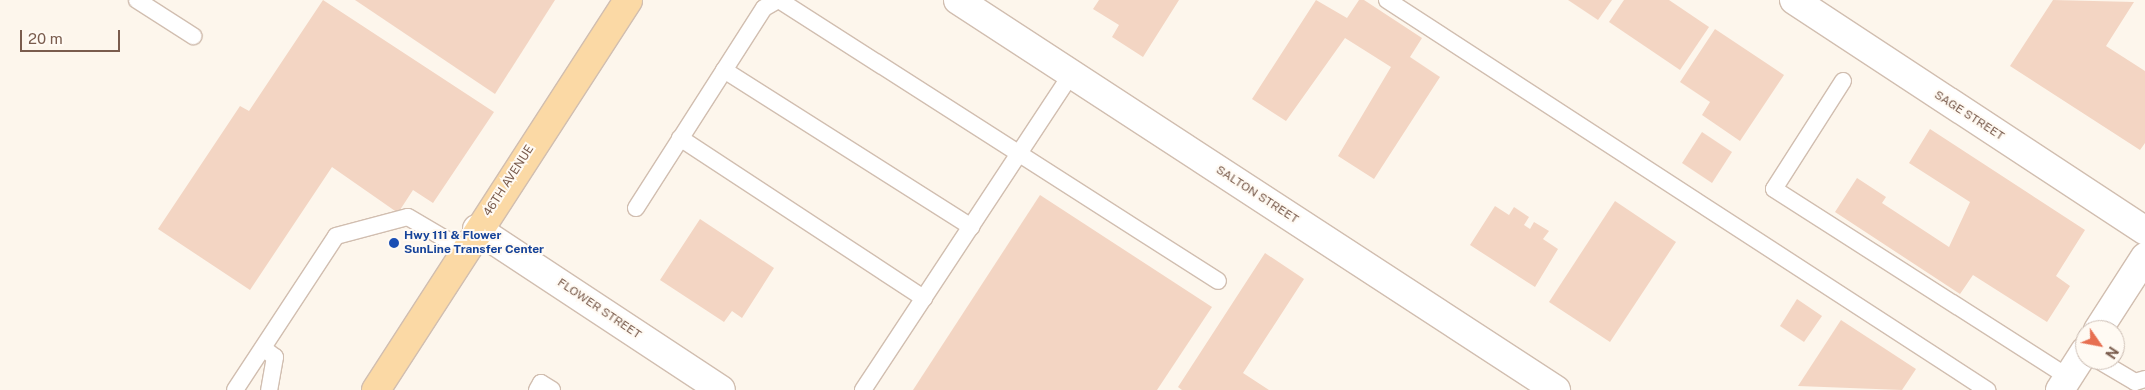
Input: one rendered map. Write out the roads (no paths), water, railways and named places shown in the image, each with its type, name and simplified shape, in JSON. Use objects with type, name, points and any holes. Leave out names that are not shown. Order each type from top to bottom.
[{"type":"main road","name":"46TH AVENUE","points":[[376,390],[470,240],[628,0]]},
{"type":"street","name":"SALTON STREET","points":[[958,0],[1556,390]]},
{"type":"street","name":"SAGE STREET","points":[[1794,0],[2145,232]]},
{"type":"street","name":"FLOWER STREET","points":[[470,240],[721,390]]},
{"type":"street","points":[[2104,320],[2145,257]]},
{"type":"street","points":[[2064,383],[2075,367]]},
{"type":"lane","points":[[137,0],[193,36]]},
{"type":"lane","points":[[636,208],[764,8],[779,0],[1218,281]]},
{"type":"lane","points":[[1387,0],[1987,390]]},
{"type":"lane","points":[[724,70],[970,227]]},
{"type":"lane","points":[[863,390],[1071,74]]},
{"type":"lane","points":[[1844,81],[1774,189],[2064,383]]},
{"type":"lane","points":[[680,138],[924,298]]},
{"type":"lane","points":[[235,390],[336,236],[408,217],[470,240]]},
{"type":"lane","points":[[263,348],[275,357],[269,390]]},
{"type":"lane","points":[[2109,370],[2124,383],[2145,380]]},
{"type":"lane","points":[[537,390],[541,383],[552,390]]},
{"type":"place","name":"Hwy 111 & Flower SunLine Transfer Center","points":[[394,243]]}]
